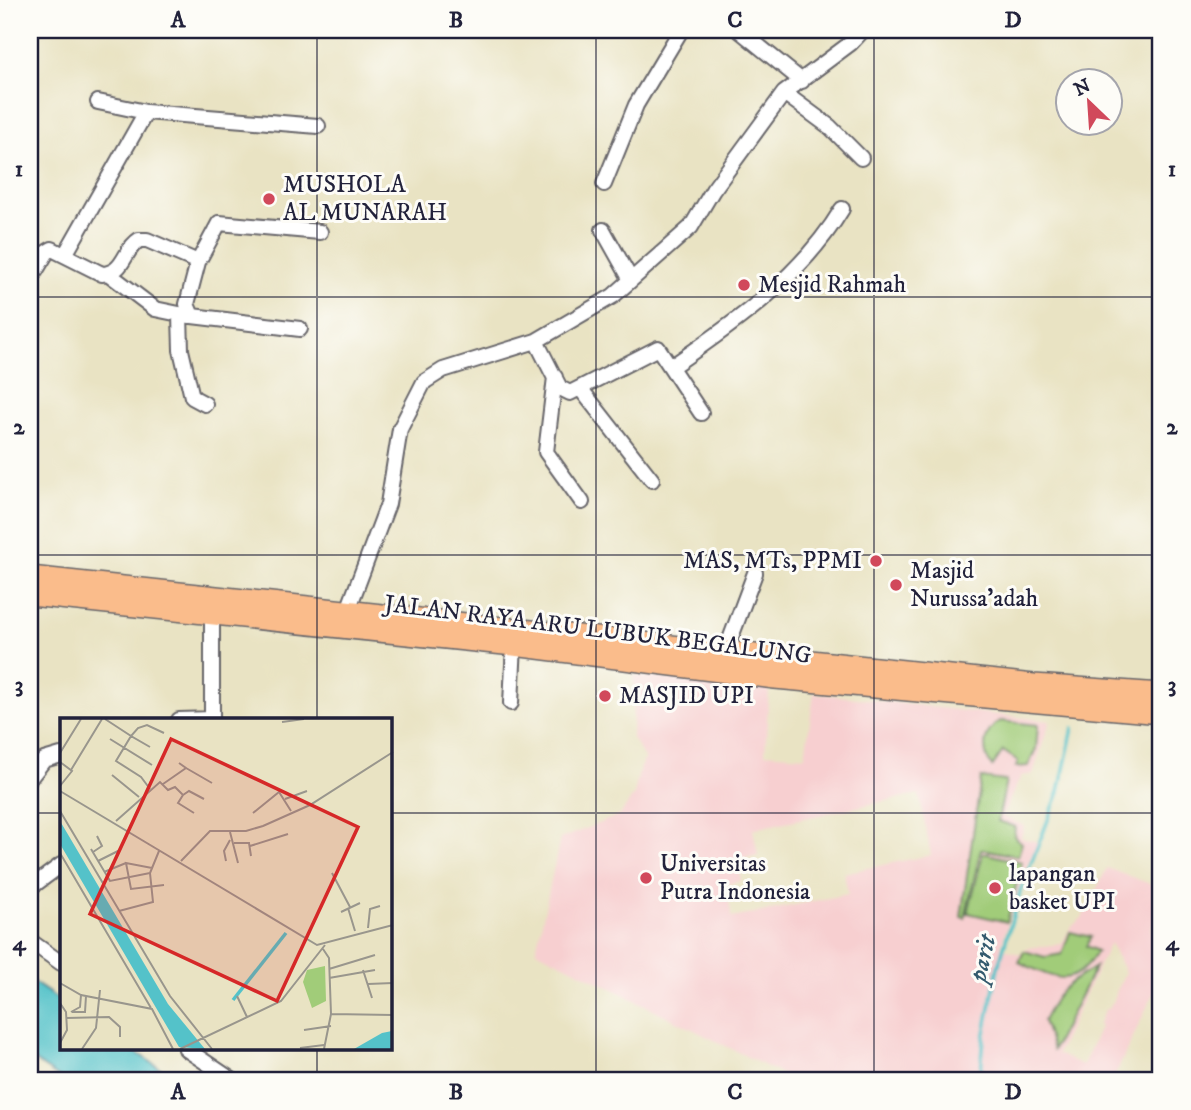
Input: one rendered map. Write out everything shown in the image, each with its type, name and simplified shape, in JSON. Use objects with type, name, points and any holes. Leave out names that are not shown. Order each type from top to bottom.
[{"type":"main road","name":"JALAN RAYA ARU LUBUK BEGALUNG","points":[[32,586],[348,610],[625,649],[1033,694],[1161,694]]},
{"type":"main road","name":"JALAN RAYA ARU LUBUK BEGALUNG","points":[[32,586],[212,613],[514,645],[725,653],[1161,713]]},
{"type":"street","points":[[604,184],[636,106],[681,30]]},
{"type":"street","points":[[741,30],[802,80]]},
{"type":"street","points":[[348,610],[388,505],[400,429],[424,382],[443,369],[536,341],[613,296],[691,227],[713,190],[784,93],[851,43],[863,30]]},
{"type":"street","points":[[784,93],[830,127],[861,159]]},
{"type":"street","points":[[98,102],[146,112],[318,126]]},
{"type":"street","points":[[66,253],[146,112]]},
{"type":"street","points":[[671,367],[741,319],[824,239],[842,209]]},
{"type":"street","points":[[205,404],[192,397],[184,369],[186,315],[198,262],[219,223],[320,232]]},
{"type":"street","points":[[603,230],[631,281]]},
{"type":"street","points":[[30,280],[49,250],[57,248],[102,274],[119,269],[135,242],[144,239],[198,262]]},
{"type":"street","points":[[109,274],[155,309],[300,329]]},
{"type":"street","points":[[536,341],[563,391],[570,393],[658,348],[701,412]]},
{"type":"street","points":[[555,375],[546,452],[582,502]]},
{"type":"street","points":[[580,388],[652,480]]},
{"type":"street","points":[[725,653],[755,573]]},
{"type":"street","points":[[212,613],[212,718]]},
{"type":"street","points":[[511,703],[514,645]]},
{"type":"street","points":[[30,778],[44,760],[60,755]]},
{"type":"street","points":[[30,888],[60,866]]},
{"type":"street","points":[[30,941],[60,962]]},
{"type":"street","points":[[187,1050],[232,1080]]},
{"type":"shaded area","name":"Universitas Putra Indonesia","points":[[634,675],[769,689],[765,753],[805,756],[814,693],[1050,721],[1033,774],[1021,776],[1002,816],[1024,826],[1021,838],[1038,842],[1023,874],[1001,947],[1019,954],[1027,948],[1062,944],[1070,928],[1082,918],[1107,868],[1156,886],[1153,900],[1161,904],[1151,929],[1161,963],[1158,971],[1161,977],[1113,1080],[793,1080],[536,950],[560,839],[620,815],[634,795],[640,767],[645,759],[632,738]],"holes":[[[981,779],[1006,782],[998,821],[1014,836],[1017,856],[981,849],[965,918],[962,917]],[[919,794],[931,855],[844,873],[848,894],[732,918],[726,885],[741,881],[737,860],[758,855],[753,829]],[[1110,943],[1125,972],[1109,1009],[1106,1008],[1098,1025],[1100,1027],[1083,1065],[1057,1054]]]},
{"type":"green space","points":[[1000,721],[1038,725],[1036,749],[1028,766],[1016,767],[1018,761],[1003,751],[992,767],[988,761],[985,748],[987,736]]},
{"type":"green space","points":[[981,778],[1006,781],[998,821],[1015,827],[1014,836],[1022,843],[1018,856],[981,849],[965,918],[961,917]]},
{"type":"green space","name":"lapangan basket UPI","points":[[983,853],[1022,862],[1007,922],[968,913]]},
{"type":"green space","points":[[1070,932],[1091,937],[1086,946],[1097,951],[1080,972],[1062,978],[1019,962],[1024,951],[1045,957],[1062,954]]},
{"type":"green space","points":[[1095,967],[1053,1050],[1043,1021],[1064,989]]},
{"type":"water","points":[[30,980],[60,1000],[60,1050],[133,1050],[178,1080],[63,1080],[30,1058]]},
{"type":"waterway","name":"parit","points":[[980,1080],[984,1038],[998,967],[1021,889],[1059,792],[1073,728]]},
{"type":"place","name":"MUSHOLA AL MUNARAH","points":[[269,199]]},
{"type":"place","name":"Mesjid Rahmah","points":[[744,285]]},
{"type":"place","name":"MAS, MTs, PPMI","points":[[876,561]]},
{"type":"place","name":"Masjid Nurussa'adah","points":[[896,585]]},
{"type":"place","name":"MASJID UPI","points":[[605,696]]},
{"type":"place","name":"Universitas Putra Indonesia","points":[[646,878]]},
{"type":"place","name":"lapangan basket UPI","points":[[995,888]]}]
